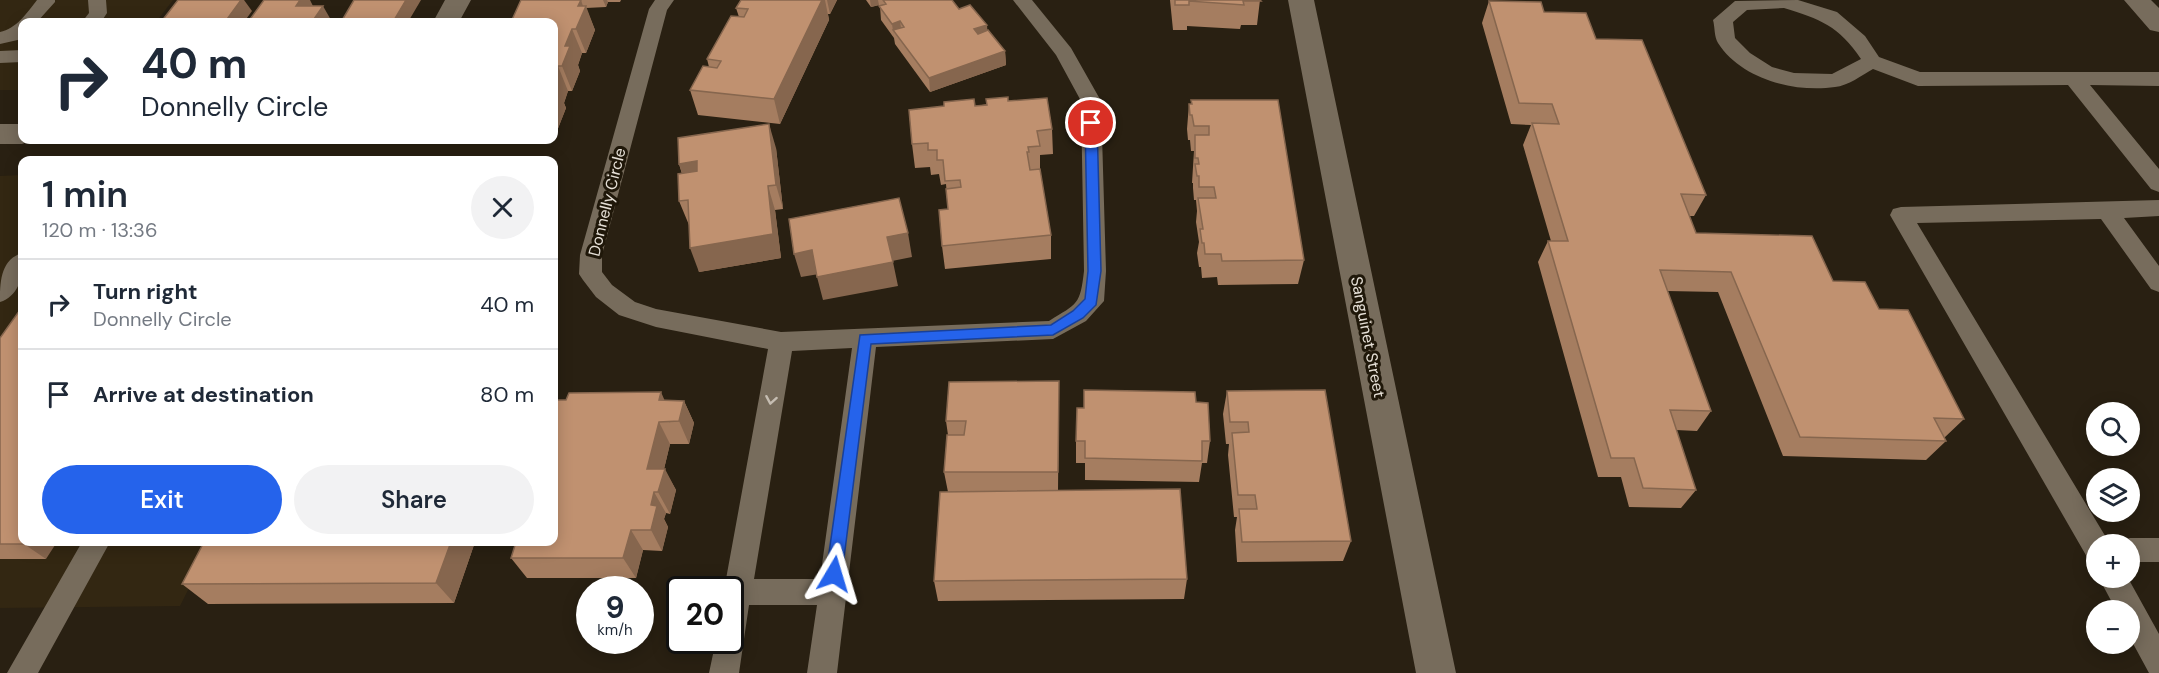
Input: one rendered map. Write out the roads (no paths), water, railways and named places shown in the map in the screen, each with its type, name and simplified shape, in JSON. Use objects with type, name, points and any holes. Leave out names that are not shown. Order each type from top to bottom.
[{"type":"street","points":[[448,18],[458,0]]},
{"type":"street","name":"Sanguinet Street","points":[[1301,0],[1436,673]]},
{"type":"street","points":[[2137,0],[2159,24]]},
{"type":"lane","points":[[31,18],[46,3],[46,0]]},
{"type":"lane","points":[[95,18],[98,13],[97,0]]},
{"type":"lane","name":"Donnelly Circle","points":[[665,0],[658,9],[591,255],[591,274],[604,291],[627,309],[657,318],[781,342],[1053,330],[1078,315],[1092,301],[1095,271],[1090,101],[1064,52],[1022,0]]},
{"type":"lane","points":[[1872,61],[1835,81],[1794,80],[1764,72],[1743,57],[1726,39],[1724,20],[1742,5],[1785,3],[1830,16],[1858,40],[1872,61],[1918,79],[2159,79]]},
{"type":"lane","points":[[0,38],[18,33]]},
{"type":"lane","points":[[0,57],[18,56]]},
{"type":"lane","points":[[2074,78],[2159,184]]},
{"type":"lane","points":[[2089,534],[1901,214],[2107,212],[2159,208]]},
{"type":"lane","points":[[2107,212],[2159,283]]},
{"type":"lane","points":[[0,293],[18,268]]},
{"type":"lane","points":[[822,673],[865,339]]},
{"type":"lane","points":[[741,576],[781,342]]},
{"type":"lane","points":[[22,673],[94,546]]},
{"type":"lane","points":[[2140,550],[2159,550]]},
{"type":"lane","points":[[2118,588],[2159,663]]},
{"type":"lane","points":[[744,592],[832,591]]},
{"type":"lane","points":[[724,673],[727,654]]}]
